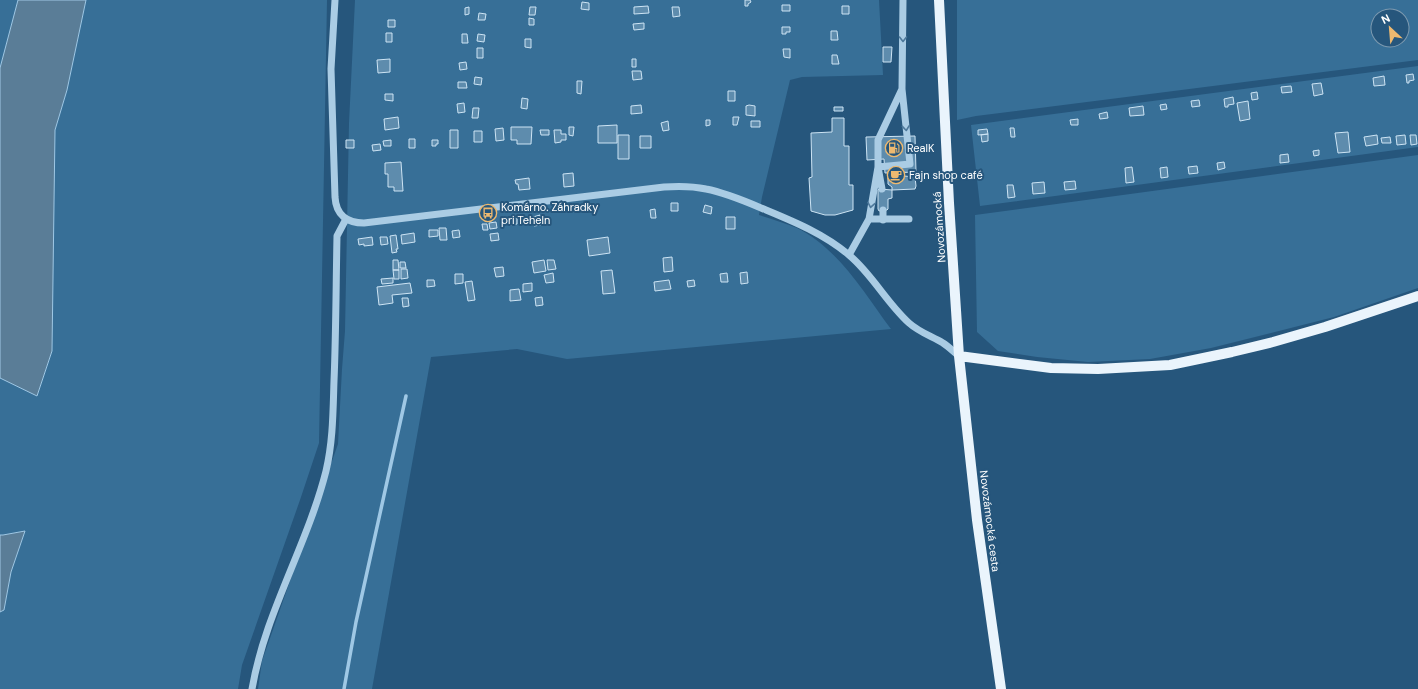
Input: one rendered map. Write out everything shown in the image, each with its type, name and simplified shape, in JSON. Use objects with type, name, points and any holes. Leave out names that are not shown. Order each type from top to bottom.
[{"type":"main road","name":"Novozámocká","points":[[939,0],[948,188],[959,356]]},
{"type":"main road","points":[[959,356],[1052,368],[1098,369],[1170,365],[1273,342],[1325,327],[1418,296]]},
{"type":"main road","name":"Novozámocká cesta","points":[[959,356],[977,520],[1002,689]]},
{"type":"street","points":[[335,0],[331,69],[335,197],[338,210],[346,219],[356,223],[364,223],[664,187],[694,187],[720,192],[799,224],[824,237],[849,255],[862,267],[899,313],[910,323],[918,330],[944,344],[959,356]]},
{"type":"street","points":[[878,167],[910,164],[902,89],[903,0]]},
{"type":"street","points":[[849,255],[869,220],[878,167],[878,140],[902,89]]},
{"type":"street","points":[[878,167],[882,189]]},
{"type":"street","points":[[883,210],[883,220]]},
{"type":"street","points":[[252,689],[263,644],[310,523],[326,470],[333,417],[337,236],[346,219]]},
{"type":"street","points":[[869,220],[909,219]]},
{"type":"shaded area","points":[[0,0],[18,0],[0,68]]},
{"type":"shaded area","points":[[18,0],[86,0],[67,90],[55,130],[52,351],[37,396],[0,378],[0,68]]},
{"type":"shaded area","points":[[86,0],[327,0],[319,443],[242,665],[238,689],[0,689],[0,612],[4,610],[11,572],[25,531],[0,535],[0,378],[37,396],[52,351],[55,130],[67,90]]},
{"type":"shaded area","points":[[355,0],[879,0],[883,75],[802,77],[790,80],[759,215],[797,228],[826,248],[850,273],[891,329],[567,359],[517,349],[431,357],[372,689],[258,689],[262,661],[338,444],[345,331],[349,123]]},
{"type":"shaded area","points":[[957,0],[1418,0],[1418,60],[976,116],[957,120]]},
{"type":"shaded area","points":[[1418,66],[1418,147],[980,206],[971,125]]},
{"type":"shaded area","points":[[1418,155],[1418,288],[1334,317],[1211,348],[1150,359],[1088,362],[1037,357],[998,351],[977,332],[975,215]]},
{"type":"shaded area","points":[[25,531],[11,572],[4,610],[0,612],[0,535]]},
{"type":"building","points":[[745,0],[750,0],[751,2],[748,6],[745,6]]},
{"type":"building","points":[[582,2],[589,3],[589,10],[581,9]]},
{"type":"building","points":[[782,5],[790,5],[790,11],[782,11]]},
{"type":"building","points":[[648,6],[649,13],[634,14],[634,7]]},
{"type":"building","points":[[842,6],[849,6],[849,14],[842,14]]},
{"type":"building","points":[[469,7],[469,14],[465,15],[465,8]]},
{"type":"building","points":[[530,7],[536,7],[535,15],[529,15]]},
{"type":"building","points":[[672,7],[679,7],[680,16],[673,17]]},
{"type":"building","points":[[479,13],[486,14],[485,20],[478,20]]},
{"type":"building","points":[[529,18],[534,19],[534,25],[529,25]]},
{"type":"building","points":[[388,20],[395,20],[395,27],[388,27]]},
{"type":"building","points":[[644,23],[644,29],[634,30],[633,24]]},
{"type":"building","points":[[782,27],[790,27],[790,32],[782,34]]},
{"type":"building","points":[[831,31],[837,31],[838,40],[831,40]]},
{"type":"building","points":[[386,33],[392,33],[392,42],[386,42]]},
{"type":"building","points":[[462,34],[467,34],[468,43],[462,43]]},
{"type":"building","points":[[478,34],[485,35],[484,42],[477,41]]},
{"type":"building","points":[[525,39],[531,39],[531,48],[525,47]]},
{"type":"building","points":[[883,47],[892,47],[891,62],[883,62]]},
{"type":"building","points":[[477,48],[483,48],[483,58],[477,58]]},
{"type":"building","points":[[783,49],[790,49],[790,58],[784,57]]},
{"type":"building","points":[[832,55],[837,55],[839,64],[832,64]]},
{"type":"building","points":[[390,59],[390,72],[378,73],[377,60]]},
{"type":"building","points":[[632,59],[636,59],[636,67],[632,67]]},
{"type":"building","points":[[466,62],[467,69],[460,70],[459,63]]},
{"type":"building","points":[[632,71],[641,71],[642,79],[633,80]]},
{"type":"building","points":[[1413,74],[1414,80],[1407,83],[1406,75]]},
{"type":"building","points":[[1384,76],[1385,85],[1374,86],[1373,78]]},
{"type":"building","points":[[475,77],[482,78],[481,85],[474,84]]},
{"type":"building","points":[[577,81],[582,81],[581,94],[577,93]]},
{"type":"building","points":[[458,82],[466,82],[467,88],[458,88]]},
{"type":"building","points":[[1321,83],[1323,94],[1314,96],[1312,84]]},
{"type":"building","points":[[1291,86],[1292,92],[1282,93],[1281,87]]},
{"type":"building","points":[[728,91],[735,91],[735,101],[728,101]]},
{"type":"building","points":[[1257,92],[1258,99],[1252,100],[1251,93]]},
{"type":"building","points":[[385,94],[393,94],[393,101],[385,100]]},
{"type":"building","points":[[1233,97],[1234,104],[1225,107],[1224,99]]},
{"type":"building","points":[[522,98],[528,99],[527,109],[521,108]]},
{"type":"building","points":[[1199,100],[1200,106],[1192,107],[1191,101]]},
{"type":"building","points":[[1248,101],[1250,119],[1240,121],[1237,103]]},
{"type":"building","points":[[464,103],[465,112],[458,113],[457,104]]},
{"type":"building","points":[[1166,104],[1167,109],[1161,110],[1160,105]]},
{"type":"building","points":[[641,105],[642,113],[631,114],[631,106]]},
{"type":"building","points":[[746,106],[755,106],[755,116],[746,115]]},
{"type":"building","points":[[1143,106],[1144,115],[1130,116],[1129,108]]},
{"type":"building","points":[[834,107],[843,107],[843,111],[834,111]]},
{"type":"building","points":[[473,108],[479,108],[478,118],[472,118]]},
{"type":"building","points":[[1107,112],[1108,118],[1100,119],[1099,114]]},
{"type":"building","points":[[398,117],[399,128],[385,130],[384,119]]},
{"type":"building","points":[[733,117],[739,117],[737,125],[733,125]]},
{"type":"building","points":[[832,118],[844,118],[844,146],[849,146],[849,185],[853,185],[853,210],[835,215],[825,215],[811,211],[809,178],[812,177],[811,133],[832,132]]},
{"type":"building","points":[[1078,119],[1078,125],[1071,125],[1070,120]]},
{"type":"building","points":[[706,120],[710,120],[710,125],[706,126]]},
{"type":"building","points":[[668,121],[669,130],[663,131],[661,123]]},
{"type":"building","points":[[751,121],[760,121],[760,127],[751,127]]},
{"type":"building","points":[[617,125],[617,143],[598,143],[598,126]]},
{"type":"building","points":[[511,127],[532,127],[531,144],[517,144],[517,140],[511,140]]},
{"type":"building","points":[[569,127],[574,127],[573,136],[569,135]]},
{"type":"building","points":[[503,128],[504,140],[496,141],[495,129]]},
{"type":"building","points":[[1010,128],[1014,128],[1015,137],[1011,137]]},
{"type":"building","points":[[987,129],[988,134],[978,135],[978,130]]},
{"type":"building","points":[[450,130],[458,130],[458,148],[450,148]]},
{"type":"building","points":[[540,130],[549,130],[549,135],[541,135]]},
{"type":"building","points":[[554,130],[561,130],[561,134],[566,134],[566,140],[561,140],[561,142],[555,143]]},
{"type":"building","points":[[474,131],[482,131],[482,142],[474,142]]},
{"type":"building","points":[[1348,132],[1350,152],[1338,153],[1335,133]]},
{"type":"building","points":[[988,134],[988,141],[982,142],[981,135]]},
{"type":"building","points":[[618,135],[629,135],[629,159],[618,159]]},
{"type":"building","points":[[1377,135],[1378,144],[1366,146],[1364,137]]},
{"type":"building","points":[[1405,135],[1406,144],[1397,145],[1396,136]]},
{"type":"building","points":[[1410,135],[1416,135],[1417,144],[1411,145]]},
{"type":"building","points":[[640,136],[651,136],[651,148],[640,148]]},
{"type":"building","points":[[915,136],[916,172],[885,173],[884,159],[867,160],[866,137]]},
{"type":"building","points":[[1390,137],[1391,143],[1382,143],[1381,138]]},
{"type":"building","points":[[409,139],[415,139],[415,148],[409,148]]},
{"type":"building","points":[[346,140],[354,140],[354,148],[346,148]]},
{"type":"building","points":[[391,140],[391,146],[384,146],[383,141]]},
{"type":"building","points":[[432,140],[438,140],[438,144],[436,144],[436,146],[432,146]]},
{"type":"building","points":[[380,144],[381,150],[373,151],[372,145]]},
{"type":"building","points":[[1319,150],[1319,155],[1314,156],[1313,151]]},
{"type":"building","points":[[1288,154],[1289,162],[1280,163],[1280,155]]},
{"type":"building","points":[[401,162],[403,191],[394,191],[394,187],[388,187],[388,174],[385,174],[385,163]]},
{"type":"building","points":[[1224,162],[1225,168],[1218,170],[1217,163]]},
{"type":"building","points":[[1197,166],[1198,173],[1189,174],[1188,167]]},
{"type":"building","points":[[1132,167],[1134,182],[1126,183],[1125,168]]},
{"type":"building","points":[[1167,167],[1168,177],[1161,178],[1160,168]]},
{"type":"building","points":[[573,173],[574,186],[564,187],[563,174]]},
{"type":"building","points":[[891,173],[901,173],[904,176],[915,177],[915,189],[892,190],[892,187],[888,184],[888,176]]},
{"type":"building","points":[[529,178],[530,189],[519,190],[518,184],[516,184],[515,180]]},
{"type":"building","points":[[1075,181],[1076,189],[1065,190],[1064,182]]},
{"type":"building","points":[[1044,182],[1045,193],[1033,194],[1032,183]]},
{"type":"building","points":[[1007,185],[1013,185],[1015,197],[1008,198]]},
{"type":"building","points":[[879,189],[892,190],[892,198],[888,199],[887,210],[879,211],[878,209]]},
{"type":"building","points":[[671,203],[678,203],[678,211],[671,211]]},
{"type":"building","points":[[705,205],[712,207],[711,214],[703,212]]},
{"type":"building","points":[[655,209],[656,218],[651,218],[650,210]]},
{"type":"building","points":[[540,215],[540,217],[544,216],[545,222],[541,223],[541,225],[534,226],[533,217]]},
{"type":"building","points":[[726,217],[735,217],[735,229],[726,229]]},
{"type":"building","points":[[517,218],[517,224],[510,225],[510,219]]},
{"type":"building","points":[[496,222],[497,228],[490,229],[489,223]]},
{"type":"building","points":[[482,224],[487,224],[488,230],[483,230]]},
{"type":"building","points":[[439,228],[446,228],[447,240],[440,240]]},
{"type":"building","points":[[429,230],[438,230],[438,236],[429,237]]},
{"type":"building","points":[[459,230],[460,237],[453,238],[452,231]]},
{"type":"building","points":[[414,233],[415,242],[402,244],[401,235]]},
{"type":"building","points":[[498,233],[499,240],[491,241],[490,234]]},
{"type":"building","points":[[396,235],[398,249],[396,249],[397,252],[392,253],[390,236]]},
{"type":"building","points":[[372,237],[373,245],[359,245],[358,239]]},
{"type":"building","points":[[380,237],[387,237],[388,244],[381,245]]},
{"type":"building","points":[[608,237],[610,253],[589,256],[587,240]]},
{"type":"building","points":[[672,257],[673,271],[664,272],[663,258]]},
{"type":"building","points":[[393,260],[398,260],[399,270],[393,270]]},
{"type":"building","points":[[544,260],[546,271],[534,273],[532,262]]},
{"type":"building","points":[[547,260],[554,260],[556,269],[548,270]]},
{"type":"building","points":[[400,262],[405,262],[406,268],[400,268]]},
{"type":"building","points":[[503,267],[504,276],[496,277],[494,268]]},
{"type":"building","points":[[401,269],[407,269],[408,278],[401,279]]},
{"type":"building","points":[[393,270],[399,270],[399,279],[394,279]]},
{"type":"building","points":[[612,270],[615,293],[603,294],[601,271]]},
{"type":"building","points":[[747,272],[748,283],[741,284],[740,273]]},
{"type":"building","points":[[553,273],[554,282],[546,283],[544,275]]},
{"type":"building","points":[[727,273],[728,282],[721,282],[720,274]]},
{"type":"building","points":[[455,274],[463,274],[463,283],[455,284]]},
{"type":"building","points":[[393,278],[393,283],[382,284],[381,279]]},
{"type":"building","points":[[427,280],[434,280],[435,286],[427,287]]},
{"type":"building","points":[[669,280],[671,289],[655,291],[654,282]]},
{"type":"building","points":[[694,280],[695,286],[688,287],[687,281]]},
{"type":"building","points":[[472,281],[475,300],[468,301],[465,282]]},
{"type":"building","points":[[410,283],[412,293],[392,295],[393,303],[379,305],[377,287]]},
{"type":"building","points":[[532,283],[532,291],[523,292],[523,284]]},
{"type":"building","points":[[519,289],[521,300],[510,301],[510,290]]},
{"type":"building","points":[[542,297],[543,305],[536,306],[535,298]]},
{"type":"building","points":[[402,298],[408,298],[409,306],[403,307]]},
{"type":"waterway","points":[[344,689],[356,622],[406,396]]},
{"type":"place","name":"RealK","points":[[894,148]]},
{"type":"place","name":"Fajn shop café","points":[[896,175]]},
{"type":"place","name":"Komárno. Záhradky pri Teheln","points":[[488,213]]}]
